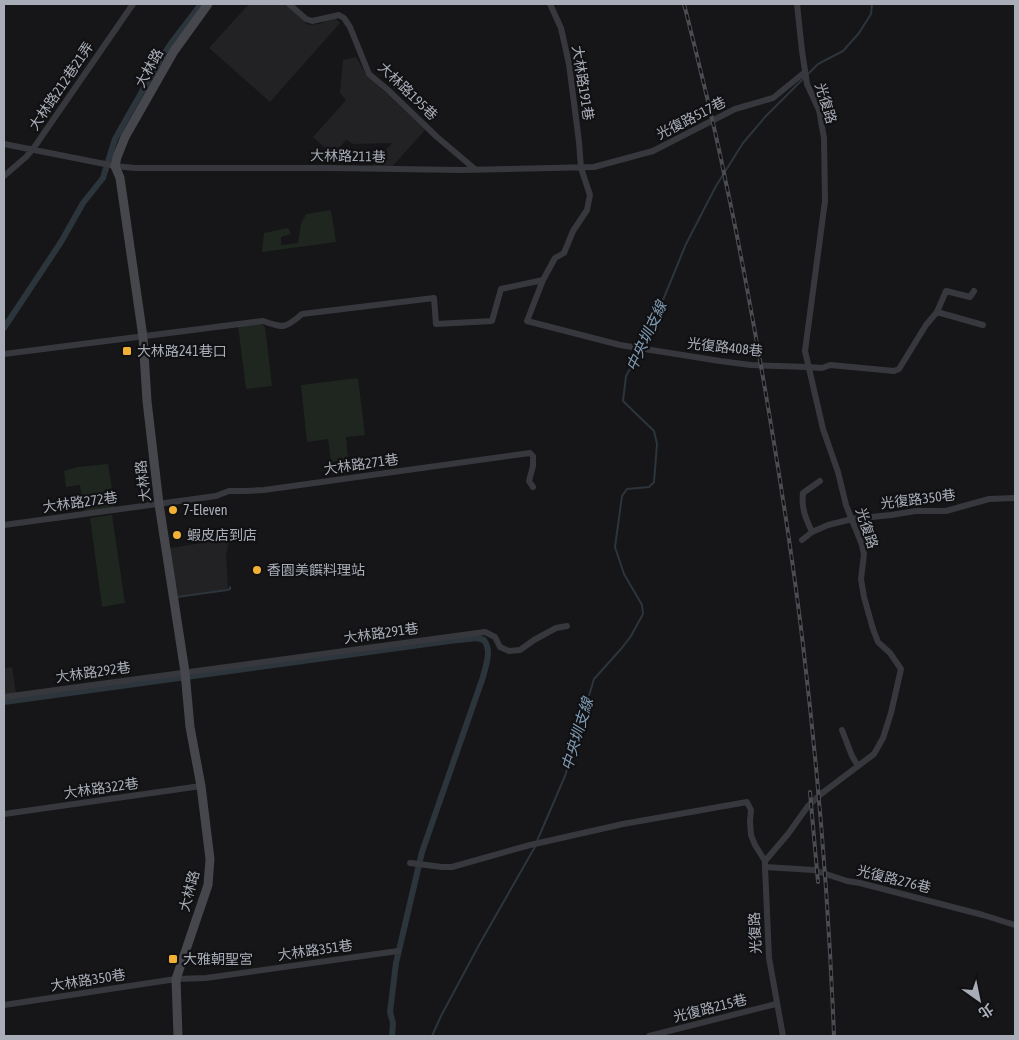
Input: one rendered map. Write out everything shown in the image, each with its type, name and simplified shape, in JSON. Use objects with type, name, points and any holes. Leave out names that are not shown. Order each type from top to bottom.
[{"type":"street","name":"大林路212巷21弄","points":[[4,176],[26,158],[33,149],[133,4]]},
{"type":"street","name":"大林路","points":[[178,1036],[176,979],[208,881],[210,859],[201,786],[190,727],[185,672],[159,504],[147,401],[143,336],[120,178],[115,166],[116,157],[125,137],[174,51],[208,4]]},
{"type":"street","name":"大林路195巷","points":[[289,4],[306,19],[312,21],[339,16],[344,18],[350,27],[369,74],[476,170]]},
{"type":"street","name":"大林路191巷","points":[[543,280],[555,258],[564,253],[573,231],[587,210],[590,195],[581,168],[569,64],[562,28],[550,4]]},
{"type":"street","name":"光復路","points":[[782,1036],[769,958],[765,864],[808,806],[874,754],[883,738],[901,670],[890,653],[878,642],[873,628],[861,580],[864,554],[862,545],[846,505],[838,472],[823,429],[805,350],[826,201],[824,138],[818,110],[807,84],[797,4]]},
{"type":"street","name":"光復路517巷","points":[[581,168],[594,167],[653,151],[734,109],[772,98],[805,72]]},
{"type":"street","name":"大林路211巷","points":[[4,144],[115,166],[135,168],[476,170],[581,168]]},
{"type":"street","name":"光復路408巷","points":[[543,280],[527,321],[620,345],[720,362],[822,368],[830,365],[894,371],[899,369],[926,325],[937,312],[946,291],[970,297],[974,291]]},
{"type":"street","points":[[4,354],[262,321],[279,327],[294,321],[302,314],[434,298],[436,324],[492,321],[501,289],[543,280]]},
{"type":"street","points":[[937,312],[983,325]]},
{"type":"street","name":"大林路271巷","points":[[159,504],[216,496],[230,491],[264,490],[530,453],[533,456],[533,466],[529,481],[533,487]]},
{"type":"street","points":[[812,532],[802,503],[803,493],[820,482]]},
{"type":"street","name":"光復路350巷","points":[[802,540],[812,532],[828,525],[852,519],[916,511],[946,511],[989,499],[1015,498]]},
{"type":"street","name":"大林路272巷","points":[[4,525],[159,504]]},
{"type":"street","name":"大林路291巷","points":[[185,672],[485,632],[496,637],[500,647],[509,650],[520,650],[556,628],[568,626]]},
{"type":"street","name":"大林路292巷","points":[[4,697],[185,672]]},
{"type":"street","points":[[842,730],[858,766]]},
{"type":"street","name":"大林路322巷","points":[[4,814],[201,786]]},
{"type":"street","points":[[410,863],[452,867],[536,844],[623,824],[747,802],[751,810],[751,835],[765,864]]},
{"type":"street","name":"光復路276巷","points":[[765,864],[814,870],[847,881],[979,914],[1015,925]]},
{"type":"street","name":"大林路351巷","points":[[176,979],[206,978],[398,951]]},
{"type":"street","name":"大林路350巷","points":[[4,1005],[176,979]]},
{"type":"street","name":"光復路215巷","points":[[649,1036],[776,1004]]},
{"type":"shaded area","points":[[249,4],[285,4],[308,25],[319,24],[331,19],[336,19],[340,23],[270,102],[209,48]]},
{"type":"shaded area","points":[[356,57],[366,74],[425,130],[392,167],[372,166],[392,143],[353,144],[346,140],[333,155],[313,137],[346,100],[340,93],[343,60]]},
{"type":"shaded area","points":[[331,210],[336,242],[262,252],[264,233],[288,228],[291,234],[281,237],[281,245],[298,243],[301,224],[306,214]]},
{"type":"shaded area","points":[[260,323],[265,327],[272,386],[246,389],[238,325]]},
{"type":"shaded area","points":[[358,378],[365,435],[346,437],[348,460],[331,462],[328,439],[307,442],[301,385]]},
{"type":"shaded area","points":[[108,464],[115,508],[84,513],[80,485],[66,487],[64,471],[77,467]]},
{"type":"shaded area","points":[[112,515],[125,603],[102,607],[90,518]]},
{"type":"shaded area","points":[[220,540],[229,542],[226,555],[228,589],[176,597],[170,548]]},
{"type":"shaded area","points":[[12,667],[16,693],[4,695],[4,668]]},
{"type":"waterway","points":[[4,328],[61,242],[83,203],[103,178],[115,139],[157,65],[201,4]]},
{"type":"waterway","name":"中央圳支線","points":[[807,75],[818,64],[843,51],[859,33],[871,14],[872,4]]},
{"type":"waterway","name":"中央圳支線","points":[[537,841],[565,776],[594,679],[631,636],[643,614],[642,605],[624,574],[615,547],[622,496],[627,489],[649,487],[654,482],[657,444],[654,431],[623,401],[626,376],[647,339],[686,244],[716,186],[743,143],[765,117],[804,78]]},
{"type":"waterway","points":[[177,597],[227,590],[230,587]]},
{"type":"waterway","points":[[4,702],[449,641],[477,638],[484,640],[488,653],[483,677],[422,852],[396,963],[390,1012],[393,1023],[392,1036]]},
{"type":"waterway","name":"中央圳支線","points":[[432,1036],[479,945],[536,845]]},
{"type":"railway","points":[[684,4],[701,71],[742,260],[771,422],[791,554],[819,797],[834,1036]]},
{"type":"railway","points":[[810,792],[818,882]]},
{"type":"place","name":"大林路241巷口","points":[[127,351]]},
{"type":"place","name":"7-Eleven","points":[[173,510]]},
{"type":"place","name":"蝦皮店到店","points":[[177,535]]},
{"type":"place","name":"香園美饌料理站","points":[[257,570]]},
{"type":"place","name":"大雅朝聖宮","points":[[173,959]]}]
